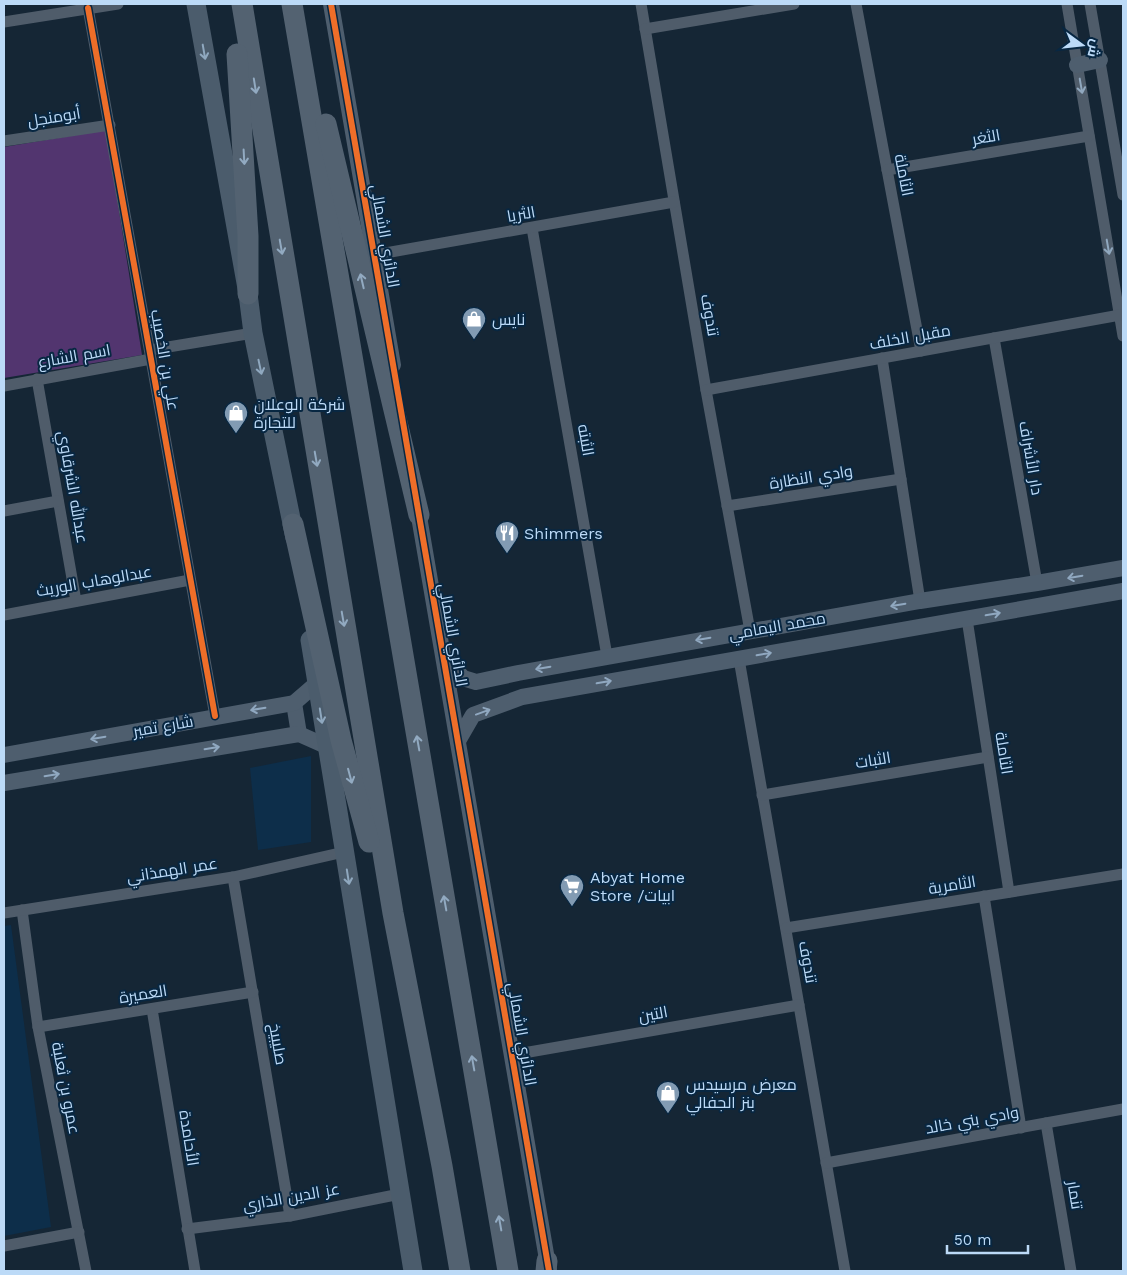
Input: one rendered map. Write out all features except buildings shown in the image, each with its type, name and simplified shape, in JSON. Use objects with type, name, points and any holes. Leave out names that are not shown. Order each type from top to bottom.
[{"type":"highway","points":[[234,4],[248,236],[248,294]]},
{"type":"highway","points":[[242,4],[279,236],[393,913],[442,1166],[460,1271]]},
{"type":"highway","points":[[292,6],[325,120],[419,515]]},
{"type":"highway","points":[[292,6],[508,1271]]},
{"type":"highway","points":[[293,524],[341,740],[373,859],[393,913]]},
{"type":"main road","points":[[196,4],[248,294],[253,332],[293,524],[316,684],[413,1271]]},
{"type":"street","points":[[4,22],[118,4]]},
{"type":"street","name":"الدائري الشمالي","points":[[331,4],[547,1268]]},
{"type":"street","name":"تندوف","points":[[641,4],[706,390],[750,631]]},
{"type":"street","points":[[645,29],[794,4]]},
{"type":"street","name":"الثاملة","points":[[856,4],[920,351]]},
{"type":"street","points":[[1067,4],[1123,336]]},
{"type":"street","points":[[1090,4],[1122,178],[1123,195]]},
{"type":"street","name":"علي بن الخصيب","points":[[88,8],[215,716]]},
{"type":"street","points":[[1077,65],[1100,60]]},
{"type":"street","name":"أبومنجل","points":[[4,141],[110,124]]},
{"type":"street","name":"الثغر","points":[[887,170],[1090,136]]},
{"type":"street","name":"الثريا","points":[[374,255],[674,202]]},
{"type":"street","name":"الثبته","points":[[532,228],[608,656]]},
{"type":"street","name":"مقبل الخلف","points":[[706,390],[1120,315]]},
{"type":"street","name":"اسم الشارع","points":[[4,386],[253,332]]},
{"type":"street","name":"دار الأشراف","points":[[994,338],[1037,583]]},
{"type":"street","points":[[882,358],[920,601]]},
{"type":"street","name":"عبدالله الشرقاوي","points":[[37,380],[76,601]]},
{"type":"street","name":"وادي النظارة","points":[[727,506],[901,480]]},
{"type":"street","points":[[4,511],[58,501]]},
{"type":"street","name":"محمد اليمامي","points":[[442,653],[462,678],[476,682],[608,656],[920,601],[1123,568]]},
{"type":"street","name":"عبدالوهاب الوريث","points":[[4,615],[190,580]]},
{"type":"street","points":[[1014,587],[1018,610]]},
{"type":"street","name":"محمد اليمامي","points":[[458,741],[473,715],[522,697],[1123,591]]},
{"type":"street","name":"الثاملة","points":[[967,619],[1009,892]]},
{"type":"street","name":"تندوف","points":[[739,659],[845,1271]]},
{"type":"street","points":[[518,673],[509,694],[511,697],[522,697]]},
{"type":"street","points":[[299,734],[294,703],[316,684]]},
{"type":"street","name":"شارع تمير","points":[[4,755],[294,703]]},
{"type":"street","points":[[4,783],[299,734],[326,746]]},
{"type":"street","name":"الثبات","points":[[762,795],[988,758]]},
{"type":"street","name":"عمر الهمذاني","points":[[4,913],[234,877],[344,852]]},
{"type":"street","name":"الثامرية","points":[[786,928],[1123,874]]},
{"type":"street","name":"صليبيخ","points":[[234,877],[290,1216]]},
{"type":"street","points":[[984,896],[1021,1128]]},
{"type":"street","name":"عمرو بن ثعلبة","points":[[22,910],[38,1027],[86,1271]]},
{"type":"street","name":"العميرة","points":[[38,1027],[253,992]]},
{"type":"street","name":"التين","points":[[512,1056],[799,1005]]},
{"type":"street","name":"الأحامدة","points":[[152,1009],[195,1271]]},
{"type":"street","name":"وادي بني خالد","points":[[826,1162],[1123,1109]]},
{"type":"street","name":"تنمار","points":[[1046,1123],[1071,1271]]},
{"type":"street","name":"عز الدين الذاري","points":[[187,1229],[290,1216],[400,1194]]},
{"type":"street","points":[[4,1246],[79,1232]]},
{"type":"shaded area","points":[[106,130],[142,355],[4,378],[4,147]]},
{"type":"shaded area","points":[[311,756],[311,842],[258,850],[250,768]]},
{"type":"shaded area","points":[[11,925],[51,1227],[4,1236],[4,926]]},
{"type":"cycle path","points":[[331,4],[549,1271]]},
{"type":"cycle path","points":[[88,8],[215,716]]},
{"type":"place","name":"نايس","points":[[474,340]]},
{"type":"place","name":"شركة الوعلان للتجارة","points":[[236,434]]},
{"type":"place","name":"Shimmers","points":[[507,554]]},
{"type":"place","name":"Abyat Home Store /ابيات","points":[[572,907]]},
{"type":"place","name":"معرض مرسيدس بنز الجفالي","points":[[668,1114]]}]
